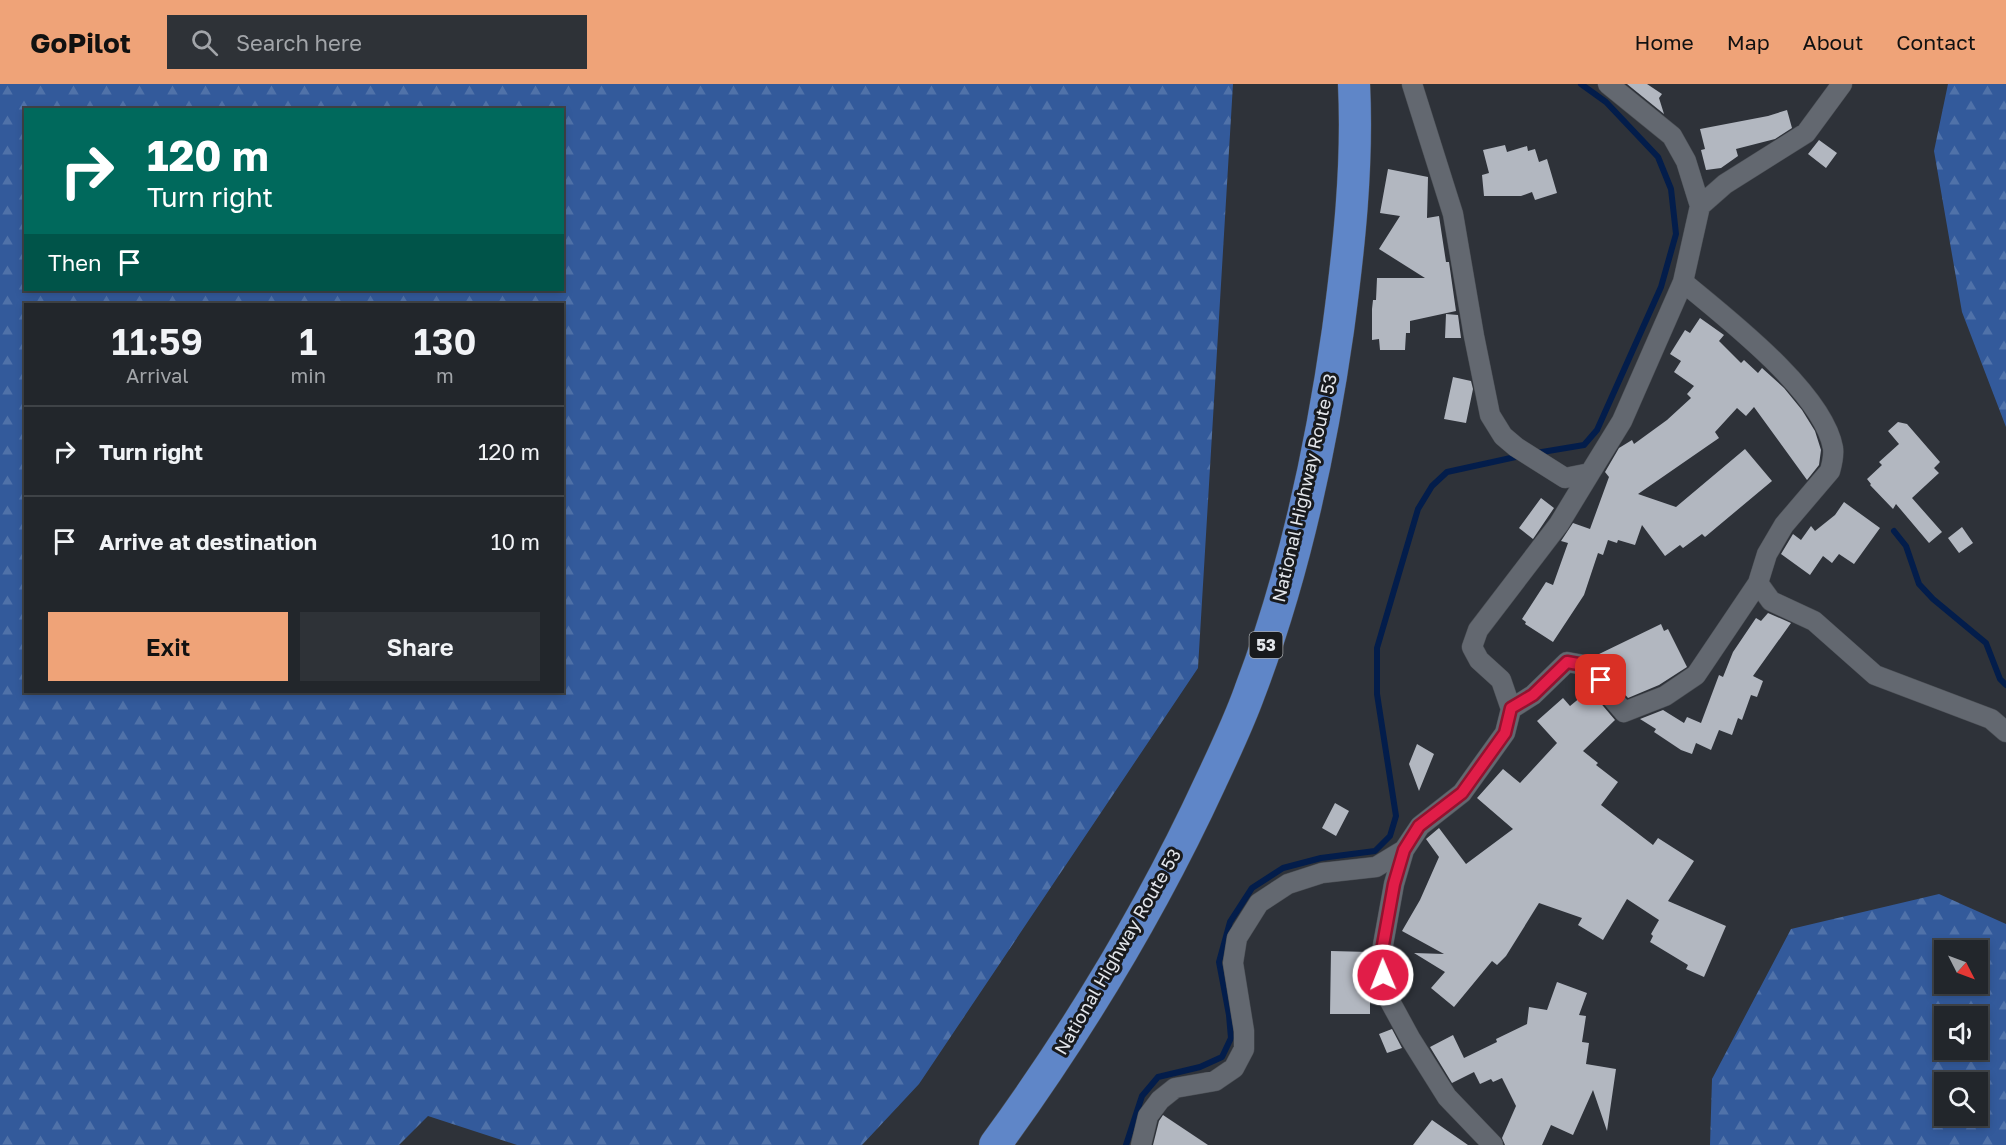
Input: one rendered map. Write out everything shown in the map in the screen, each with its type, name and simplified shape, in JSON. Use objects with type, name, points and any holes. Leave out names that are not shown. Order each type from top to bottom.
[{"type":"highway","name":"National Highway Route 53","points":[[995,1145],[1051,1065],[1125,947],[1196,815],[1250,692],[1275,617],[1296,539],[1330,383],[1345,279],[1355,184],[1354,84]]},
{"type":"street","points":[[1412,84],[1453,214],[1490,415],[1503,436],[1516,447],[1565,478],[1590,473]]},
{"type":"street","points":[[1493,1145],[1447,1097],[1410,1038],[1386,994],[1381,956],[1394,884],[1404,850],[1419,826],[1462,793],[1505,733],[1511,708],[1501,680],[1479,660],[1472,647],[1478,630],[1559,524],[1622,421],[1683,282],[1700,206],[1686,161],[1672,136],[1608,84]]},
{"type":"street","points":[[1700,206],[1725,184],[1806,133],[1842,84]]},
{"type":"street","points":[[1511,708],[1533,695],[1567,662],[1595,667],[1607,692],[1624,712],[1665,696],[1696,675],[1758,583],[1767,554],[1784,525],[1830,471],[1833,449],[1827,430],[1802,391],[1749,337],[1683,282]]},
{"type":"street","points":[[1758,583],[1771,602],[1814,621],[1875,675],[1991,719],[2006,732]]},
{"type":"street","points":[[1141,1145],[1148,1116],[1160,1100],[1175,1088],[1215,1081],[1234,1068],[1244,1049],[1244,1031],[1233,963],[1237,938],[1259,903],[1287,884],[1322,873],[1376,867],[1404,850]]},
{"type":"green space","points":[[0,84],[1233,84],[1198,668],[919,1084],[862,1145],[517,1145],[428,1116],[399,1145],[0,1145]]},
{"type":"green space","points":[[1948,84],[2006,84],[2006,427],[1962,312],[1934,151]]},
{"type":"green space","points":[[1939,894],[2006,924],[2006,1145],[1710,1145],[1712,1079],[1791,929]]},
{"type":"building","points":[[1627,84],[1647,84],[1662,94],[1659,98],[1664,114]]},
{"type":"building","points":[[1787,110],[1792,128],[1775,139],[1736,149],[1738,156],[1721,168],[1706,170],[1701,150],[1705,149],[1700,129],[1768,116]]},
{"type":"building","points":[[1819,140],[1837,153],[1826,168],[1808,154]]},
{"type":"building","points":[[1505,145],[1507,152],[1527,146],[1528,151],[1535,149],[1539,162],[1547,159],[1557,193],[1535,200],[1532,192],[1521,196],[1484,196],[1482,175],[1489,173],[1483,150]]},
{"type":"building","points":[[1388,169],[1428,177],[1427,218],[1439,216],[1456,311],[1410,321],[1410,333],[1406,333],[1405,350],[1380,350],[1379,339],[1372,340],[1372,309],[1373,300],[1376,300],[1377,278],[1425,278],[1379,249],[1400,216],[1380,213]]},
{"type":"building","points":[[1446,314],[1458,315],[1461,338],[1445,338]]},
{"type":"building","points":[[1700,318],[1724,335],[1719,341],[1741,363],[1744,360],[1758,373],[1762,368],[1784,388],[1802,410],[1815,431],[1821,450],[1819,465],[1807,480],[1754,407],[1746,416],[1737,408],[1715,432],[1719,438],[1638,494],[1676,507],[1745,449],[1772,481],[1705,537],[1702,534],[1683,548],[1680,545],[1665,556],[1642,525],[1635,545],[1618,540],[1617,543],[1608,540],[1603,555],[1598,553],[1584,595],[1553,642],[1525,624],[1526,622],[1522,619],[1546,582],[1553,585],[1568,543],[1561,541],[1573,523],[1590,529],[1609,477],[1605,472],[1619,448],[1632,440],[1634,444],[1667,420],[1691,398],[1687,394],[1694,386],[1674,372],[1681,361],[1670,354],[1685,330],[1690,333]]},
{"type":"building","points":[[1453,377],[1471,381],[1473,389],[1466,423],[1444,419]]},
{"type":"building","points":[[1898,422],[1907,424],[1940,462],[1934,468],[1939,473],[1912,498],[1942,532],[1929,543],[1896,504],[1893,509],[1867,479],[1882,465],[1879,462],[1899,444],[1888,431]]},
{"type":"building","points":[[1541,498],[1554,508],[1533,539],[1519,528]]},
{"type":"building","points":[[1844,502],[1880,528],[1854,564],[1839,554],[1832,563],[1823,556],[1810,575],[1781,554],[1793,534],[1801,540],[1811,526],[1815,531],[1835,515]]},
{"type":"building","points":[[1962,527],[1973,543],[1959,553],[1948,538]]},
{"type":"building","points":[[1768,613],[1791,623],[1753,676],[1763,681],[1757,697],[1751,695],[1742,720],[1738,718],[1732,735],[1719,730],[1711,750],[1696,743],[1692,754],[1681,750],[1654,732],[1656,729],[1640,719],[1663,710],[1684,723],[1687,717],[1701,723],[1719,675],[1723,677],[1733,652],[1756,618],[1761,621]]},
{"type":"building","points":[[1661,624],[1664,631],[1668,629],[1687,667],[1659,685],[1628,698],[1617,685],[1606,661],[1597,655]]},
{"type":"building","points":[[1592,688],[1598,700],[1615,720],[1583,751],[1598,763],[1596,765],[1618,782],[1601,805],[1653,845],[1658,838],[1694,861],[1668,901],[1726,926],[1704,977],[1686,969],[1688,965],[1650,942],[1653,936],[1651,934],[1659,920],[1627,899],[1603,940],[1578,925],[1582,918],[1539,903],[1506,956],[1497,965],[1492,961],[1454,1007],[1431,988],[1445,972],[1414,953],[1444,954],[1402,931],[1420,900],[1439,857],[1426,839],[1439,828],[1466,864],[1513,829],[1477,798],[1503,769],[1520,783],[1557,743],[1537,721],[1563,698],[1570,706]]},
{"type":"building","points":[[1417,744],[1434,754],[1419,791],[1409,764]]},
{"type":"building","points":[[1335,803],[1349,811],[1336,836],[1322,828]]},
{"type":"building","points":[[1331,951],[1370,952],[1370,1014],[1330,1014]]},
{"type":"building","points":[[1557,982],[1587,993],[1579,1015],[1586,1016],[1582,1042],[1589,1043],[1586,1064],[1616,1069],[1607,1131],[1593,1090],[1573,1135],[1551,1125],[1542,1145],[1505,1145],[1502,1138],[1516,1106],[1502,1078],[1493,1082],[1491,1079],[1480,1084],[1474,1072],[1452,1083],[1430,1047],[1453,1035],[1464,1058],[1497,1042],[1496,1039],[1527,1024],[1529,1007],[1547,1010]]},
{"type":"building","points":[[1392,1029],[1402,1048],[1387,1053],[1379,1034]]},
{"type":"building","points":[[1163,1115],[1208,1145],[1153,1145],[1159,1121]]},
{"type":"building","points":[[1432,1120],[1468,1145],[1413,1145]]},
{"type":"waterway","points":[[1536,453],[1584,445],[1597,430],[1661,287],[1676,234],[1671,189],[1658,157],[1606,102],[1581,84]]},
{"type":"waterway","points":[[1126,1145],[1142,1096],[1158,1077],[1200,1067],[1222,1057],[1231,1038],[1219,962],[1230,922],[1252,888],[1283,868],[1321,858],[1375,851],[1390,836],[1396,816],[1377,694],[1377,648],[1418,509],[1432,486],[1447,472],[1520,456]]},
{"type":"waterway","points":[[1894,531],[1906,546],[1919,584],[1933,599],[1986,643],[2000,679],[2006,685]]},
{"type":"route","points":[[1383,975],[1381,956],[1394,884],[1404,850],[1419,826],[1462,793],[1505,733],[1511,708],[1533,695],[1567,662],[1595,667],[1601,680]]}]
